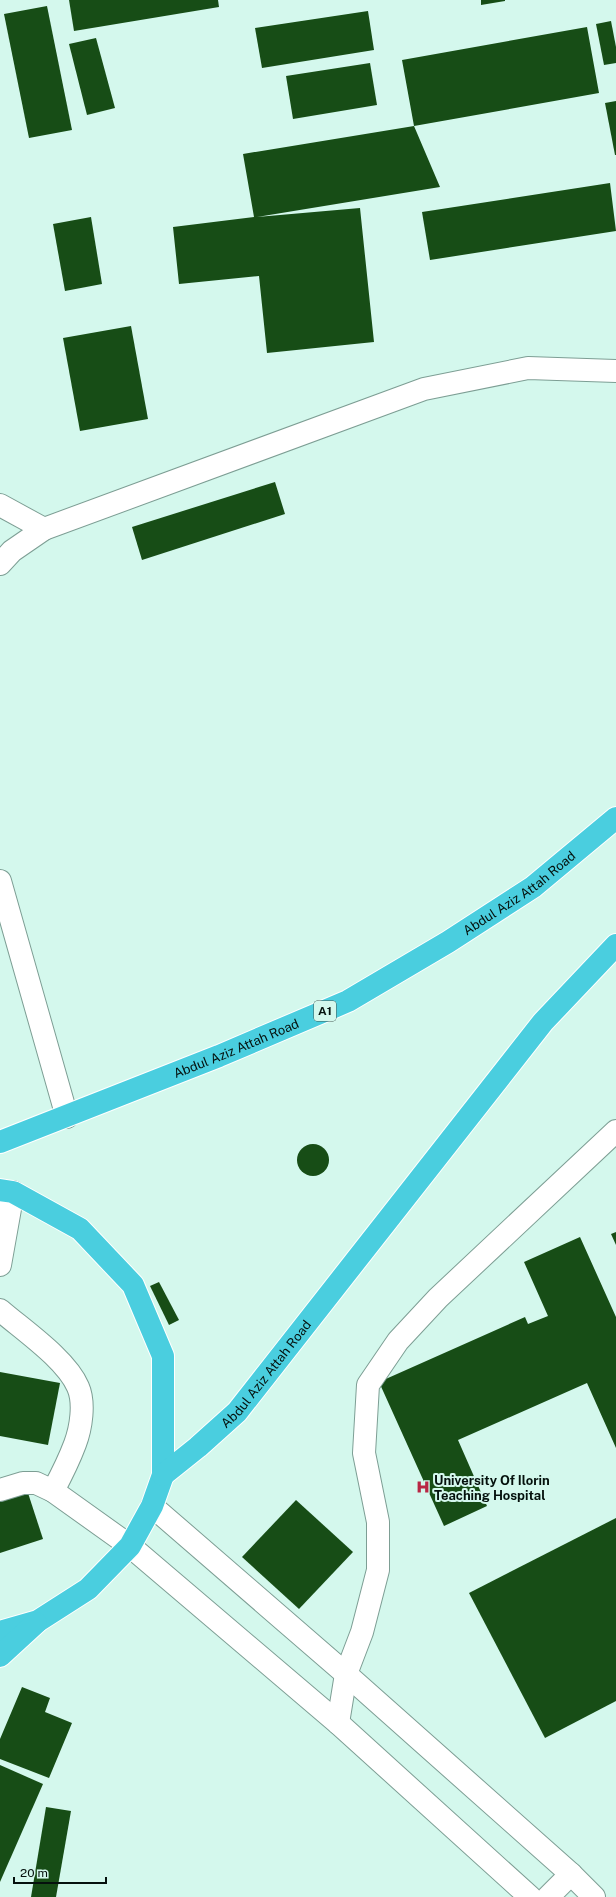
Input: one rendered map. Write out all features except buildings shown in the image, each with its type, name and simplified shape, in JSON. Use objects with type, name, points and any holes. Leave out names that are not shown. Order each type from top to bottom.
[{"type":"highway","name":"Abdul Aziz Attah Road","points":[[0,1142],[67,1117],[218,1056],[348,1001],[448,942],[533,887],[616,818]]},
{"type":"highway","name":"Abdul Aziz Attah Road","points":[[163,1475],[198,1447],[237,1412],[543,1022],[616,945]]},
{"type":"highway","points":[[0,1656],[38,1622],[88,1589],[130,1546],[152,1506],[163,1475],[163,1356],[133,1285],[80,1229],[6,1191]]},
{"type":"highway","points":[[0,1632],[38,1622]]},
{"type":"street","points":[[0,564],[12,551],[44,529],[424,389],[528,368],[616,371]]},
{"type":"street","points":[[0,505],[44,529]]},
{"type":"street","points":[[0,881],[67,1117]]},
{"type":"street","points":[[338,1723],[346,1674],[362,1632],[378,1570],[378,1522],[364,1453],[368,1385],[398,1341],[438,1298],[616,1131]]},
{"type":"street","points":[[0,1265],[6,1191]]},
{"type":"street","points":[[0,1310],[67,1368],[78,1387],[82,1409],[76,1443],[54,1491]]},
{"type":"street","points":[[0,1490],[23,1482],[36,1483],[54,1491],[130,1546],[338,1723],[530,1897]]},
{"type":"street","points":[[152,1506],[346,1674],[571,1874],[594,1897]]},
{"type":"street","points":[[548,1897],[571,1874]]},
{"type":"place","name":"University Of Ilorin Teaching Hospital","points":[[423,1487]]}]
